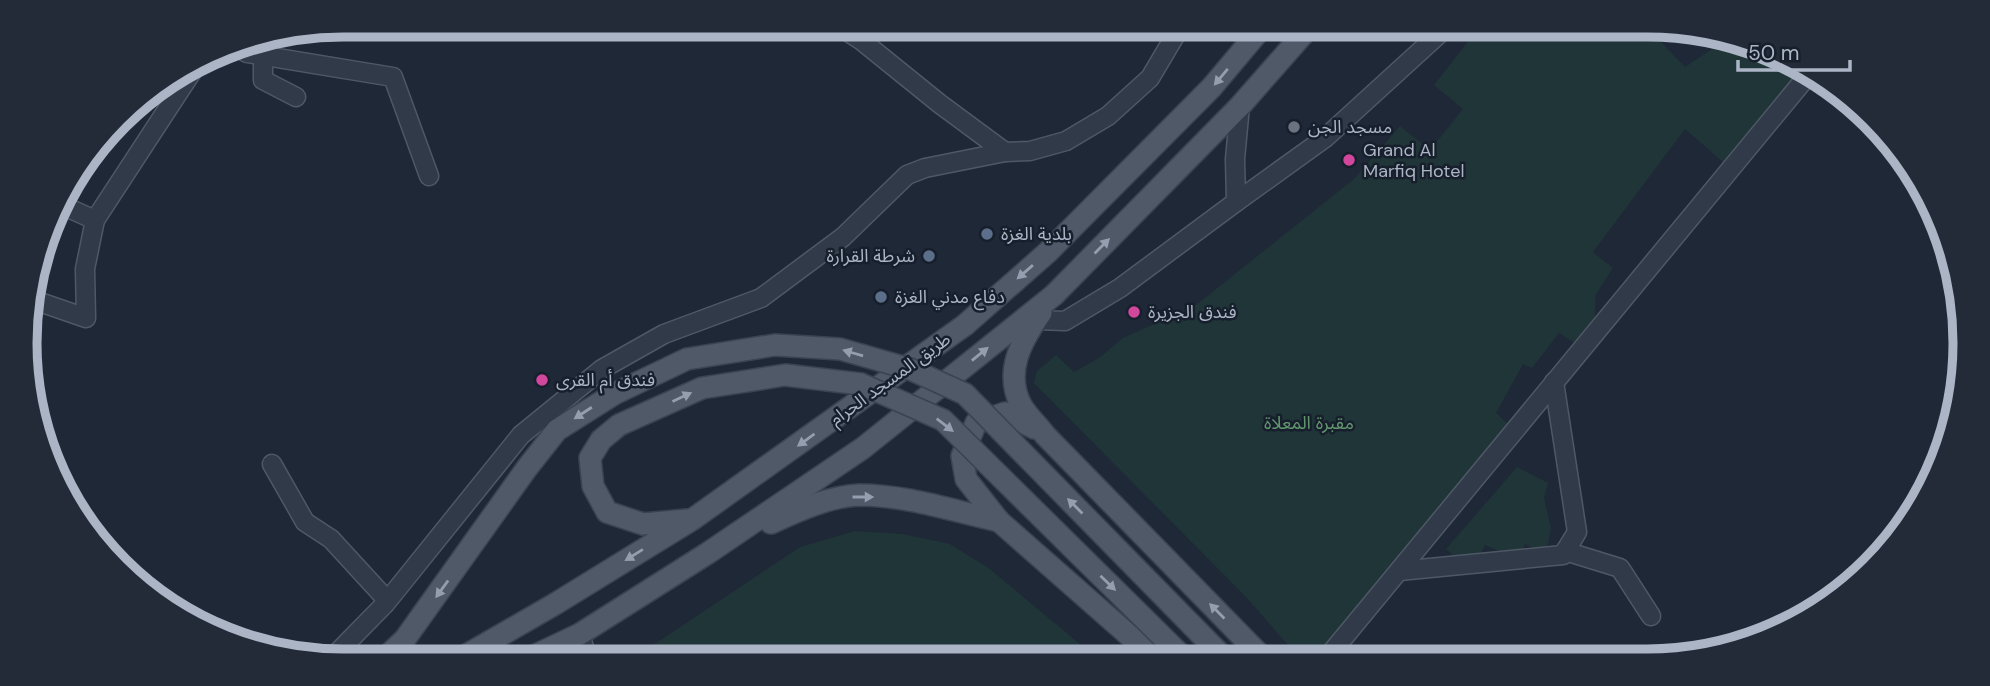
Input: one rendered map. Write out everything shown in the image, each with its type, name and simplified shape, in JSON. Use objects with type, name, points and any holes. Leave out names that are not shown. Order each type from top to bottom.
[{"type":"main road","name":"طريق المسجد الحرام","points":[[477,649],[693,519],[965,325],[1058,243],[1212,87],[1251,37]]},
{"type":"main road","name":"طريق المسجد الحرام","points":[[548,649],[580,634],[708,553],[863,448],[1054,295],[1240,106],[1301,37]]},
{"type":"main road","points":[[1054,295],[1022,341],[1014,366],[1013,382],[1021,406],[1045,435],[1254,649]]},
{"type":"main road","points":[[395,649],[557,430],[614,394],[687,359],[775,345],[840,349],[910,369],[965,394],[1215,649]]},
{"type":"main road","points":[[693,519],[643,524],[607,512],[593,486],[590,458],[601,440],[620,425],[702,388],[785,375],[861,384],[943,420],[1175,649]]},
{"type":"main road","points":[[1045,435],[1005,413],[976,423],[962,456],[966,480],[999,521],[1144,649]]},
{"type":"main road","points":[[708,553],[808,506],[857,495],[908,499],[999,521]]},
{"type":"street","points":[[856,37],[1005,152]]},
{"type":"street","points":[[340,649],[387,600],[521,435],[602,369],[664,334],[761,298],[843,237],[907,175],[925,167],[1005,152],[1030,151],[1066,141],[1108,116],[1150,78],[1174,37]]},
{"type":"street","points":[[1036,320],[1065,321],[1120,288],[1325,138],[1436,37]]},
{"type":"street","points":[[246,53],[393,77],[429,176]]},
{"type":"street","points":[[263,56],[263,80],[296,97]]},
{"type":"street","points":[[39,302],[86,318],[85,269],[95,220],[186,80]]},
{"type":"street","points":[[1334,649],[1804,81]]},
{"type":"street","points":[[1236,202],[1235,159],[1240,106]]},
{"type":"street","points":[[68,208],[95,220]]},
{"type":"street","points":[[1399,571],[1563,555],[1577,532],[1553,382]]},
{"type":"street","points":[[272,464],[305,522],[331,539],[387,600]]},
{"type":"street","points":[[1565,551],[1620,568],[1651,616]]},
{"type":"street","points":[[580,634],[585,649]]},
{"type":"green space","name":"مقبرة المعلاة","points":[[1472,37],[1656,37],[1685,67],[1718,45],[1764,60],[1796,76],[1724,163],[1685,129],[1593,252],[1613,268],[1596,294],[1594,328],[1578,345],[1559,333],[1532,368],[1523,364],[1496,413],[1514,429],[1332,649],[1291,649],[1246,597],[1034,383],[1037,371],[1056,355],[1074,372],[1099,358],[1123,338],[1196,305],[1354,179],[1400,126],[1430,150],[1463,109],[1434,85]]},
{"type":"green space","points":[[1517,467],[1548,483],[1544,498],[1551,528],[1546,554],[1525,544],[1518,559],[1485,545],[1477,562],[1465,555],[1458,559],[1446,549]]},
{"type":"green space","points":[[855,531],[903,534],[950,544],[990,569],[1086,649],[647,649],[800,547]]},
{"type":"place","name":"مسجد الجن","points":[[1294,127]]},
{"type":"place","name":"Grand Al Marfiq Hotel","points":[[1349,160]]},
{"type":"place","name":"بلدية الغزة","points":[[987,234]]},
{"type":"place","name":"شرطة القرارة","points":[[929,256]]},
{"type":"place","name":"دفاع مدني الغزة","points":[[881,297]]},
{"type":"place","name":"فندق الجزيرة","points":[[1134,312]]},
{"type":"place","name":"فندق أم القرى","points":[[542,380]]}]
